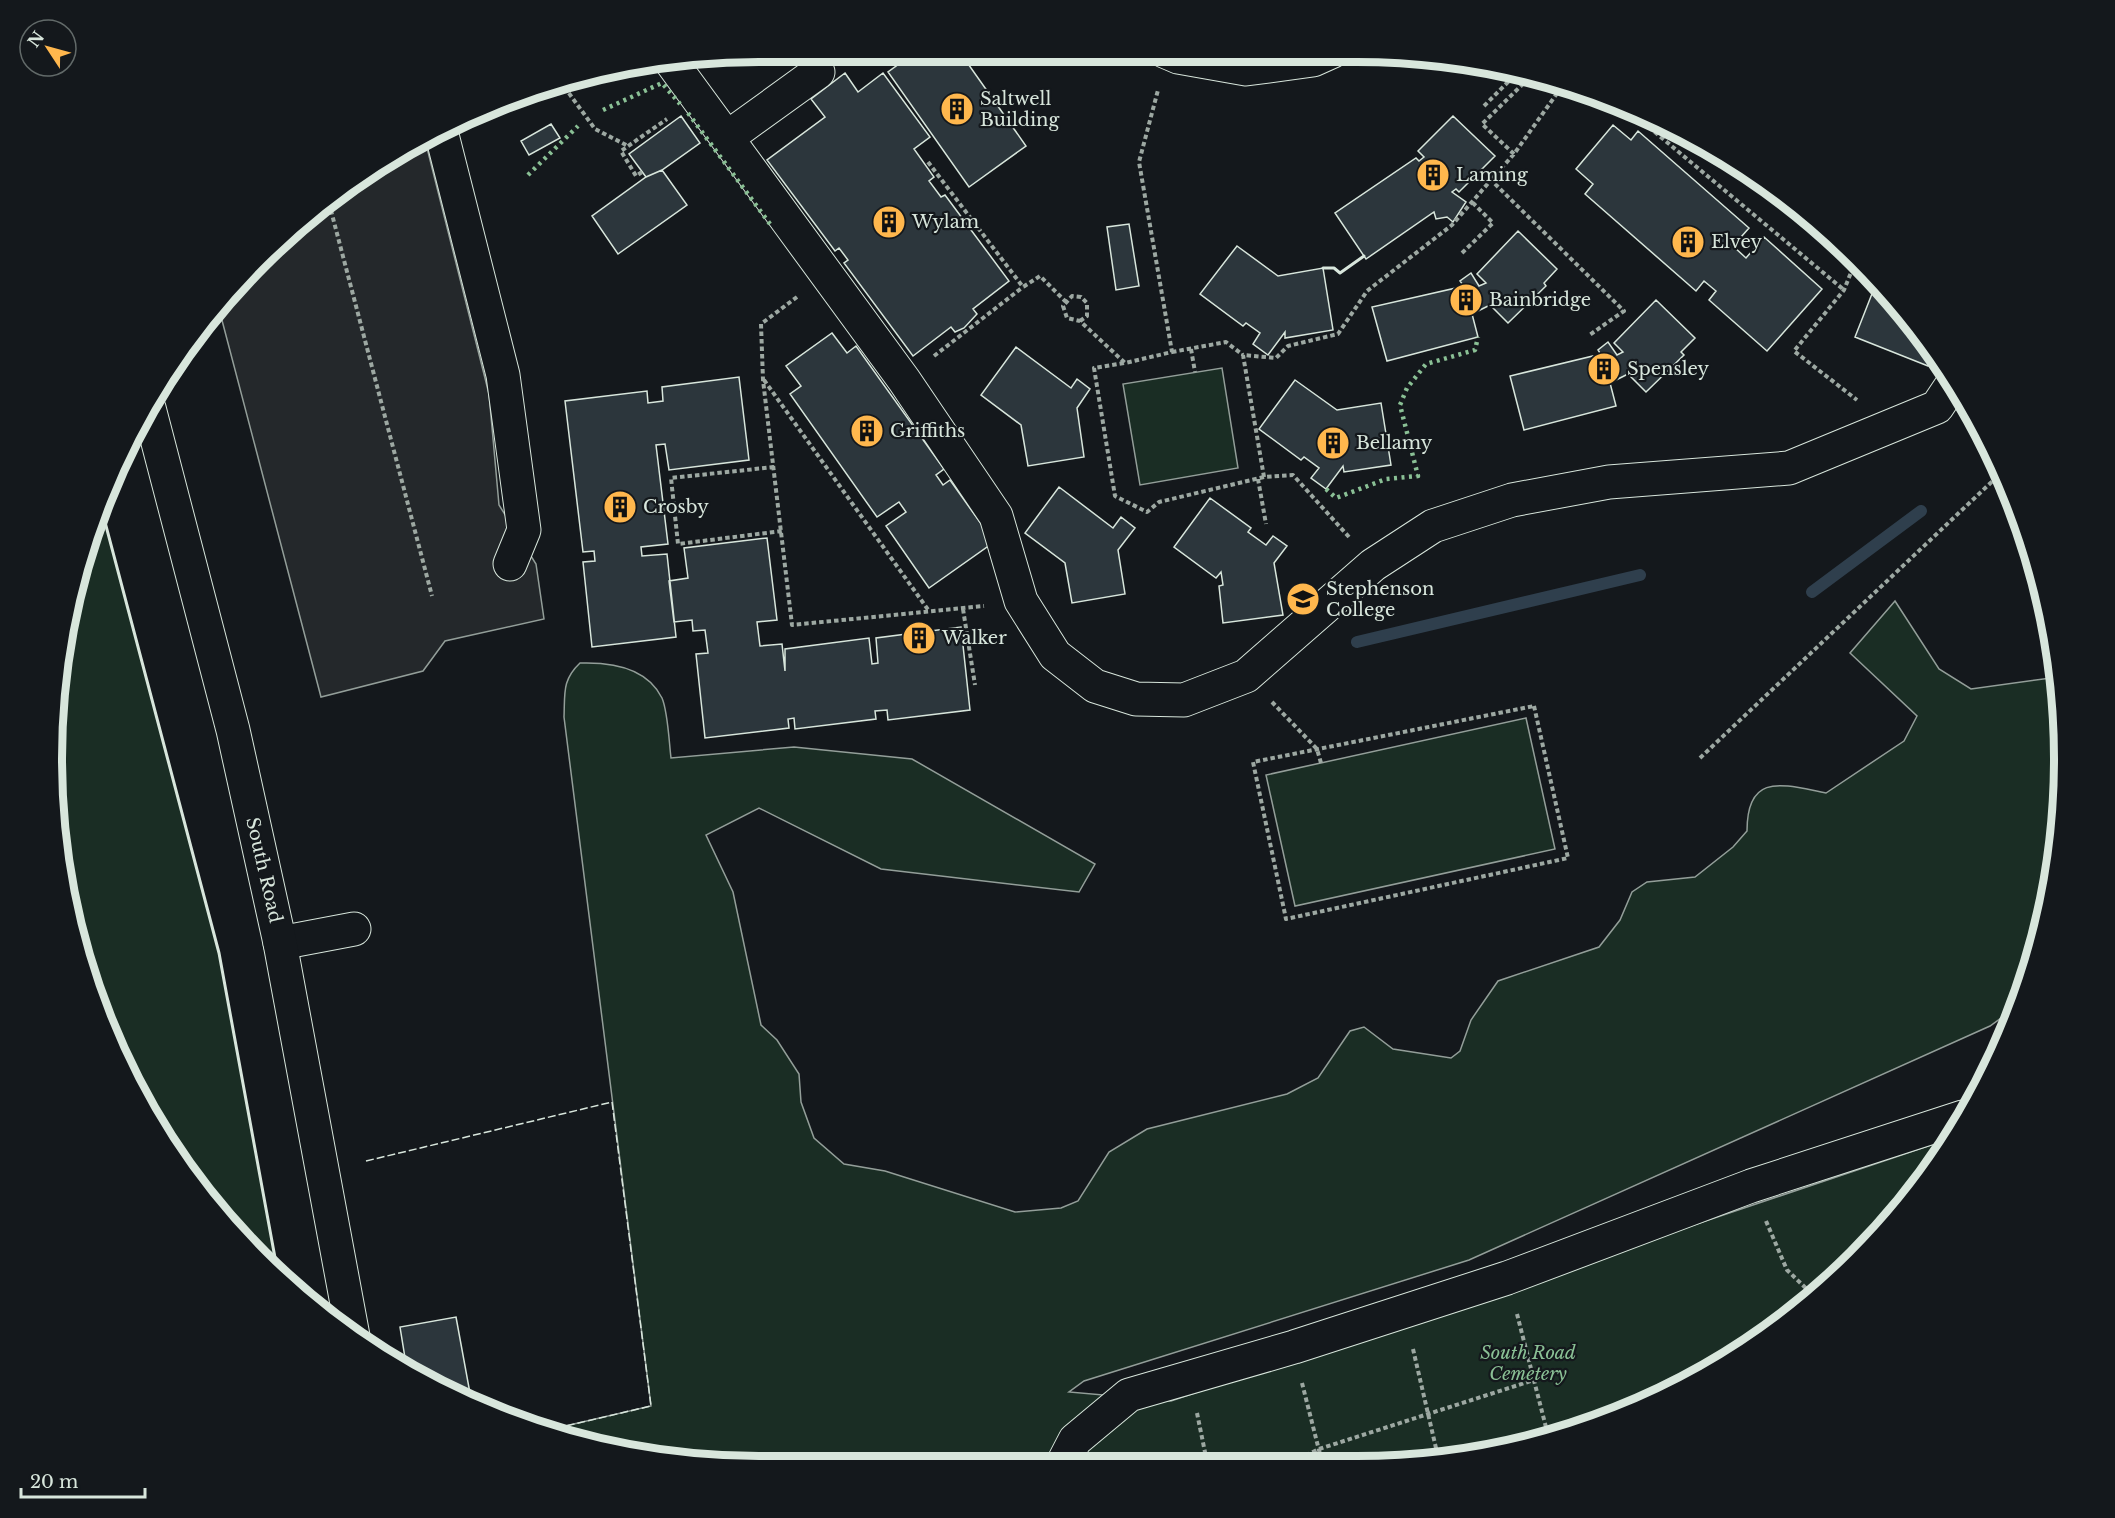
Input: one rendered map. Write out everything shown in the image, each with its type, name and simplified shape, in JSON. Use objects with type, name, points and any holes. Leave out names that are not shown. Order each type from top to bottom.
[{"type":"main road","points":[[1213,62],[1246,69],[1298,62]]},
{"type":"main road","points":[[675,66],[904,380],[996,516],[1021,601],[1055,655],[1095,686],[1136,699],[1184,700],[1246,676],[1373,565],[1433,526],[1512,500],[1609,482],[1789,468],[1937,407],[1948,390]]},
{"type":"main road","points":[[728,137],[818,72]]},
{"type":"main road","points":[[443,137],[503,375],[524,530],[510,564]]},
{"type":"main road","name":"South Road","points":[[151,417],[233,730],[280,943],[351,1324]]},
{"type":"main road","points":[[280,943],[354,929]]},
{"type":"main road","points":[[1067,1456],[1075,1440],[1129,1395],[1294,1347],[1508,1278],[1751,1186],[1952,1122]]},
{"type":"path","points":[[1164,62],[1139,162],[1172,352]]},
{"type":"path","points":[[1484,106],[1511,79]]},
{"type":"path","points":[[1514,154],[1482,124],[1525,82]]},
{"type":"path","points":[[566,89],[595,129],[628,147]]},
{"type":"path","points":[[1373,565],[1293,475],[1264,477],[1159,502],[1147,513],[1115,496],[1094,368],[1226,342],[1243,356],[1276,358],[1288,346],[1338,334],[1367,291],[1452,225],[1473,203],[1514,154],[1558,92]]},
{"type":"path","points":[[642,172],[636,176],[621,151],[698,97]]},
{"type":"path","points":[[1647,126],[1844,290]]},
{"type":"path","points":[[928,162],[1023,287]]},
{"type":"path","points":[[1491,180],[1624,311],[1588,336]]},
{"type":"path","points":[[1462,253],[1493,223],[1473,203]]},
{"type":"path","points":[[331,209],[432,596]]},
{"type":"path","points":[[1852,269],[1844,290],[1794,351],[1891,427]]},
{"type":"path","points":[[827,274],[761,324],[763,380],[792,625],[963,609],[1021,601]]},
{"type":"path","points":[[904,380],[1040,276],[1065,301]]},
{"type":"path","points":[[1080,321],[1088,311],[1084,299],[1072,296],[1065,301],[1062,310],[1067,318],[1080,321],[1125,363]]},
{"type":"path","points":[[1191,349],[1196,372]]},
{"type":"path","points":[[1243,356],[1264,477]]},
{"type":"path","points":[[763,380],[929,611]]},
{"type":"path","points":[[774,467],[671,478],[678,544],[782,531]]},
{"type":"path","points":[[1258,479],[1266,524]]},
{"type":"path","points":[[1700,758],[1994,479]]},
{"type":"path","points":[[963,609],[975,685]]},
{"type":"path","points":[[1246,676],[1317,749],[1321,764]]},
{"type":"path","points":[[1534,706],[1568,858],[1286,919],[1253,762],[1317,749],[1534,706]]},
{"type":"path","points":[[1751,1186],[1787,1270],[1808,1290]]},
{"type":"path","points":[[1508,1278],[1547,1430]]},
{"type":"path","points":[[1403,1310],[1437,1452]]},
{"type":"path","points":[[1294,1347],[1321,1456]]},
{"type":"path","points":[[1190,1377],[1206,1456]]},
{"type":"path","points":[[1304,1456],[1319,1449],[1534,1380]]},
{"type":"green space","points":[[1222,368],[1238,468],[1140,485],[1123,384]]},
{"type":"green space","points":[[104,520],[219,953],[276,1261],[235,1219],[206,1184],[179,1147],[155,1108],[115,1026],[85,940],[67,850],[63,805],[63,713],[67,668],[75,623],[85,578]]},
{"type":"green space","name":"South Road Cemetery","points":[[1895,601],[1939,669],[1971,689],[2049,678],[2054,759],[2048,850],[2030,940],[2004,1016],[1990,1026],[1469,1260],[1084,1381],[1069,1392],[1171,1401],[1939,1142],[1909,1184],[1849,1252],[1781,1312],[1744,1339],[1705,1363],[1623,1403],[1537,1433],[1447,1451],[1402,1455],[713,1455],[668,1451],[623,1443],[560,1427],[651,1406],[564,717],[567,681],[580,663],[615,665],[627,668],[647,679],[662,698],[666,711],[671,758],[794,747],[912,759],[1095,864],[1079,892],[881,869],[759,808],[706,835],[733,892],[761,1025],[777,1040],[799,1074],[801,1102],[814,1138],[844,1164],[885,1171],[1015,1212],[1061,1208],[1078,1201],[1109,1152],[1147,1129],[1287,1094],[1318,1078],[1350,1031],[1364,1027],[1393,1049],[1451,1058],[1460,1051],[1471,1020],[1498,981],[1599,947],[1620,920],[1632,892],[1647,882],[1695,877],[1733,847],[1747,831],[1753,799],[1761,790],[1771,786],[1783,786],[1826,793],[1904,741],[1917,716],[1850,653]]},
{"type":"green space","points":[[1526,718],[1555,849],[1295,906],[1266,775]]},
{"type":"shaded area","points":[[427,146],[489,394],[499,505],[536,564],[544,619],[445,641],[423,671],[321,697],[221,316],[266,266],[334,206],[371,179]]},
{"type":"building","name":"Saltwell Building","points":[[902,62],[967,62],[1026,146],[969,187],[888,72]]},
{"type":"building","name":"Wylam","points":[[845,73],[858,92],[883,73],[930,137],[914,149],[934,177],[929,181],[941,197],[945,195],[1009,281],[973,309],[977,314],[964,328],[955,332],[951,327],[913,356],[844,263],[848,260],[839,248],[835,251],[767,160],[825,117],[811,99]]},
{"type":"building","points":[[681,116],[700,143],[662,170],[646,177],[629,154]]},
{"type":"building","name":"Laming","points":[[1453,116],[1495,156],[1459,192],[1456,189],[1452,192],[1466,202],[1453,222],[1447,217],[1436,219],[1434,212],[1366,259],[1335,213],[1416,158],[1419,161],[1424,157],[1418,151]]},
{"type":"building","points":[[551,124],[560,138],[529,155],[521,141]]},
{"type":"building","name":"Elvey","points":[[1613,125],[1631,140],[1638,131],[1749,228],[1733,246],[1746,258],[1764,237],[1822,289],[1767,351],[1709,300],[1716,291],[1704,281],[1696,291],[1585,194],[1593,184],[1576,169]]},
{"type":"building","points":[[662,170],[687,205],[618,254],[592,216],[646,177]]},
{"type":"building","points":[[1129,224],[1139,286],[1116,290],[1107,227]]},
{"type":"building","name":"Bainbridge","points":[[1518,231],[1557,269],[1544,283],[1546,286],[1508,323],[1490,305],[1472,314],[1478,337],[1387,361],[1372,307],[1456,288],[1458,295],[1468,292],[1460,281],[1471,273],[1479,286],[1486,283],[1477,274]]},
{"type":"building","points":[[1237,246],[1278,276],[1323,268],[1333,330],[1285,338],[1285,332],[1268,355],[1253,344],[1260,333],[1246,323],[1243,326],[1200,294]]},
{"type":"building","points":[[1873,291],[1930,362],[1928,366],[1855,337]]},
{"type":"building","name":"Spensley","points":[[1656,300],[1695,338],[1681,352],[1684,355],[1646,392],[1628,374],[1610,383],[1616,406],[1524,430],[1510,376],[1593,356],[1595,364],[1605,361],[1598,350],[1608,342],[1617,355],[1623,352],[1614,343]]},
{"type":"building","name":"Griffiths","points":[[832,333],[847,353],[856,346],[944,469],[936,475],[943,485],[950,480],[994,542],[929,588],[886,526],[906,512],[899,502],[877,517],[790,394],[801,386],[786,366]]},
{"type":"building","points":[[1016,347],[1071,388],[1077,379],[1090,389],[1077,408],[1084,457],[1028,466],[1021,425],[981,395]]},
{"type":"building","name":"Crosby","points":[[739,377],[749,460],[669,470],[665,444],[656,445],[668,544],[641,547],[642,556],[667,554],[676,637],[592,647],[583,562],[595,561],[594,551],[583,552],[565,401],[647,391],[648,403],[663,401],[662,387]]},
{"type":"building","name":"Bellamy","points":[[1295,380],[1337,410],[1381,403],[1391,465],[1344,472],[1343,466],[1326,489],[1311,478],[1319,468],[1304,457],[1301,460],[1259,429]]},
{"type":"building","points":[[1059,487],[1113,528],[1121,517],[1135,528],[1118,550],[1125,594],[1072,603],[1065,563],[1025,533]]},
{"type":"building","points":[[1210,498],[1251,528],[1248,532],[1266,545],[1273,536],[1287,546],[1274,563],[1283,615],[1223,623],[1219,586],[1223,585],[1221,572],[1216,578],[1174,547]]},
{"type":"building","name":"Walker","points":[[767,538],[777,620],[757,622],[760,646],[782,644],[785,671],[785,649],[869,638],[872,664],[878,663],[876,638],[961,627],[970,710],[888,720],[887,710],[875,711],[876,719],[795,729],[794,718],[788,719],[789,728],[705,738],[696,654],[708,653],[705,630],[693,631],[692,620],[674,622],[669,581],[688,578],[684,548]]},
{"type":"building","points":[[456,1317],[470,1393],[405,1360],[400,1327]]},
{"type":"waterway","points":[[1812,592],[1921,511]]},
{"type":"waterway","points":[[1357,642],[1640,575]]},
{"type":"hedge","points":[[603,110],[662,83],[680,104]]},
{"type":"hedge","points":[[688,113],[770,224]]},
{"type":"hedge","points":[[528,175],[578,126]]},
{"type":"hedge","points":[[1326,489],[1336,498],[1386,479],[1418,476],[1400,405],[1407,388],[1426,364],[1475,350],[1478,337]]},
{"type":"fence","points":[[366,1161],[612,1102],[651,1406],[560,1427]]},
{"type":"wall","points":[[1323,268],[1334,268],[1340,273],[1364,256]]},
{"type":"wall","points":[[104,520],[219,953],[276,1261]]},
{"type":"place","name":"Saltwell Building","points":[[957,109]]},
{"type":"place","name":"Laming","points":[[1433,175]]},
{"type":"place","name":"Wylam","points":[[889,222]]},
{"type":"place","name":"Elvey","points":[[1688,242]]},
{"type":"place","name":"Bainbridge","points":[[1466,300]]},
{"type":"place","name":"Spensley","points":[[1604,369]]},
{"type":"place","name":"Griffiths","points":[[867,431]]},
{"type":"place","name":"Bellamy","points":[[1333,443]]},
{"type":"place","name":"Crosby","points":[[620,507]]},
{"type":"place","name":"Stephenson College","points":[[1303,599]]},
{"type":"place","name":"Walker","points":[[919,638]]}]
